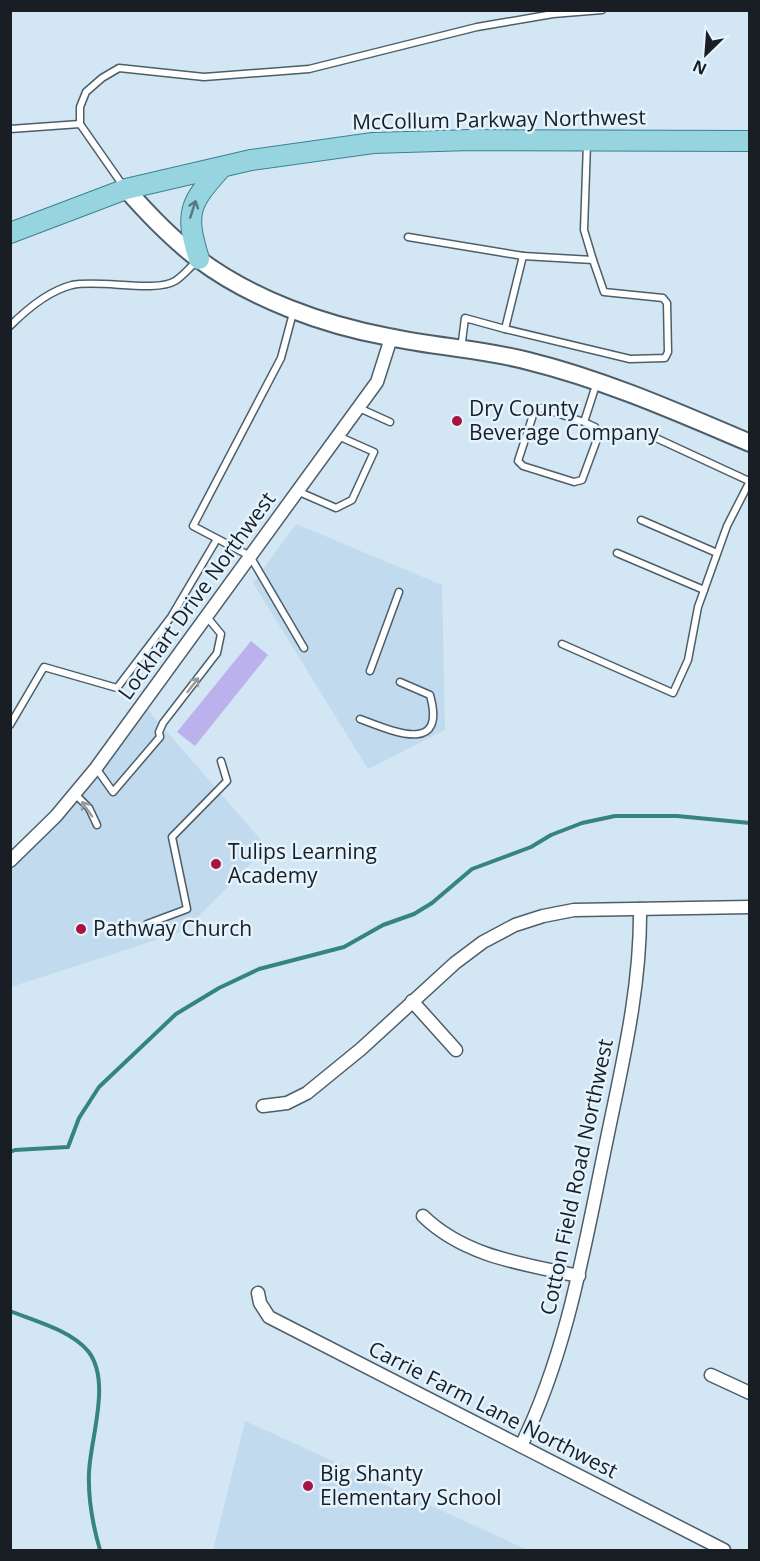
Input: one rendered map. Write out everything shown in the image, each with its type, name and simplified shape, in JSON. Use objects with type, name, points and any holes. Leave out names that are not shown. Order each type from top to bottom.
[{"type":"main road","name":"McCollum Parkway Northwest","points":[[10,234],[126,189],[222,167],[373,143],[750,141]]},
{"type":"main road","points":[[199,259],[192,237],[190,217],[197,197],[222,167]]},
{"type":"street","points":[[126,189],[161,227],[199,259],[243,286],[294,309],[391,338],[525,360],[597,381],[750,443]]},
{"type":"street","name":"Lockhart Drive Northwest","points":[[10,861],[75,794],[96,768],[207,617],[377,382],[391,338]]},
{"type":"street","points":[[263,1106],[287,1103],[307,1093],[361,1049],[412,1001],[474,949],[515,925],[566,911],[750,907]]},
{"type":"street","name":"Cotton Field Road Northwest","points":[[521,1446],[558,1353],[579,1276],[637,981],[640,909]]},
{"type":"street","points":[[412,1001],[456,1050]]},
{"type":"street","points":[[423,1216],[449,1238],[465,1247],[495,1257],[579,1276]]},
{"type":"street","name":"Carrie Farm Lane Northwest","points":[[258,1293],[260,1304],[269,1317],[724,1551]]},
{"type":"street","points":[[711,1375],[750,1393]]},
{"type":"lane","points":[[126,189],[80,124],[81,107],[86,92],[102,78],[119,68],[204,77],[309,69],[477,27],[553,14],[602,10]]},
{"type":"lane","points":[[10,129],[80,124]]},
{"type":"lane","points":[[461,349],[465,318],[630,359],[665,358],[668,352],[667,303],[663,298],[604,292],[584,230],[587,141]]},
{"type":"lane","points":[[408,237],[523,256],[593,260]]},
{"type":"lane","points":[[505,329],[523,256]]},
{"type":"lane","points":[[10,326],[27,310],[56,291],[72,285],[92,283],[158,285],[174,282],[199,259]]},
{"type":"lane","points":[[294,309],[281,358],[193,526],[250,556],[304,648]]},
{"type":"lane","points":[[584,422],[597,381]]},
{"type":"lane","points":[[359,408],[390,422]]},
{"type":"lane","points":[[541,408],[584,422],[595,427],[599,434],[582,480],[574,482],[523,466],[518,461],[534,412],[541,408]]},
{"type":"lane","points":[[297,491],[336,508],[352,500],[374,452],[338,436]]},
{"type":"lane","points":[[562,644],[674,693],[688,660],[704,590],[726,526],[748,489],[749,481],[656,438]]},
{"type":"lane","points":[[641,520],[717,553]]},
{"type":"lane","points":[[10,725],[44,667],[117,688],[171,617],[217,539]]},
{"type":"lane","points":[[617,553],[704,590]]},
{"type":"lane","points":[[370,671],[399,592]]},
{"type":"lane","points":[[96,768],[114,792],[160,737],[159,732],[163,723],[217,653],[221,634],[207,617]]},
{"type":"lane","points":[[360,719],[407,736],[423,733],[431,726],[436,715],[430,695],[400,682]]},
{"type":"lane","points":[[147,924],[187,909],[172,837],[227,781],[220,761]]},
{"type":"lane","points":[[75,794],[89,808],[97,825]]},
{"type":"shaded area","points":[[296,524],[442,585],[445,730],[368,769],[253,583]]},
{"type":"shaded area","points":[[251,641],[268,655],[195,746],[177,732]]},
{"type":"shaded area","points":[[147,709],[267,847],[184,931],[11,987],[11,867],[74,805]]},
{"type":"shaded area","name":"Big Shanty Elementary School","points":[[245,1421],[528,1550],[213,1550]]},
{"type":"waterway","points":[[10,1152],[68,1147],[79,1118],[99,1087],[176,1014],[219,988],[259,969],[344,947],[383,925],[414,914],[432,903],[472,869],[531,847],[551,835],[582,823],[615,816],[677,816],[750,823]]},
{"type":"waterway","points":[[10,1311],[72,1337],[88,1351],[95,1363],[99,1394],[90,1459],[89,1493],[100,1550]]},
{"type":"place","name":"Dry County Beverage Company","points":[[457,421]]},
{"type":"place","name":"Tulips Learning Academy","points":[[216,864]]},
{"type":"place","name":"Pathway Church","points":[[81,929]]},
{"type":"place","name":"Big Shanty Elementary School","points":[[308,1486]]}]
